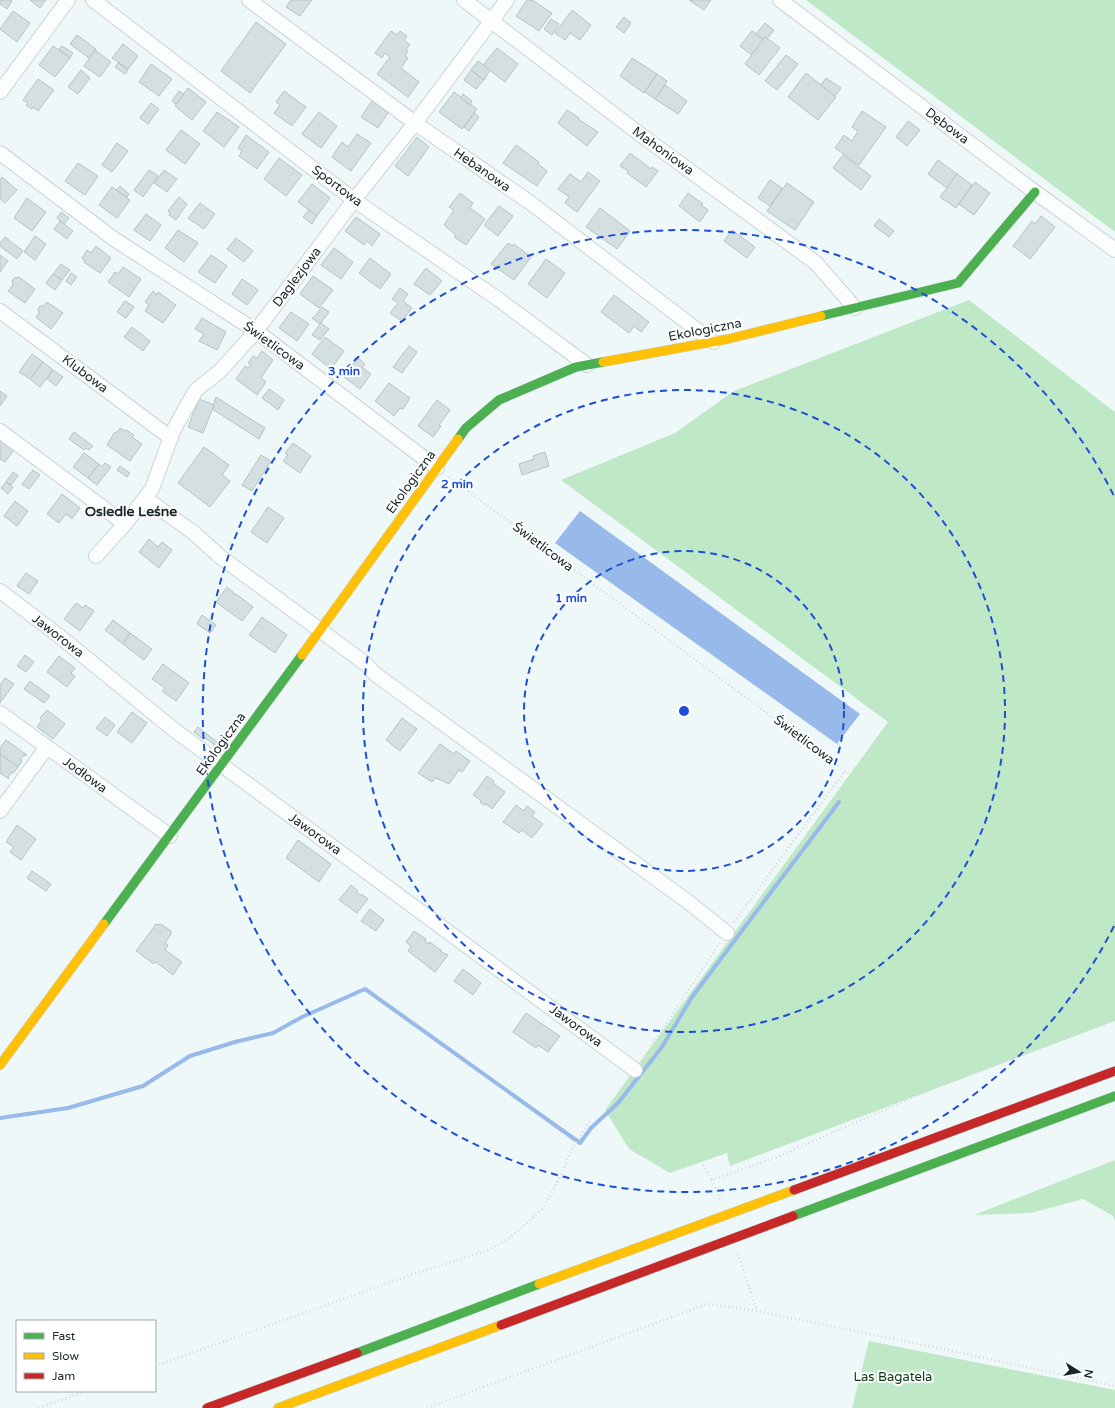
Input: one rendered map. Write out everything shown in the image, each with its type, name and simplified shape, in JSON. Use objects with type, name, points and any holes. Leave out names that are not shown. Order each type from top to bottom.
[{"type":"main road","name":"Ekologiczna","points":[[0,1065],[222,765],[466,428],[499,400],[576,367],[713,342],[958,283],[1035,192]]},
{"type":"main road","points":[[207,1408],[305,1373],[531,1287],[1115,1071]]},
{"type":"main road","points":[[278,1408],[1115,1096]]},
{"type":"street","points":[[0,92],[68,0]]},
{"type":"street","name":"Sportowa","points":[[93,0],[354,200],[498,299],[587,365]]},
{"type":"street","name":"Hebanowa","points":[[249,0],[415,123],[532,204],[713,342]]},
{"type":"street","name":"Mahoniowa","points":[[464,0],[641,135],[816,263],[855,308]]},
{"type":"street","name":"Daglezjowa","points":[[96,556],[125,524],[152,489],[182,413],[196,390],[220,371],[256,331],[507,0]]},
{"type":"street","name":"Dębowa","points":[[780,0],[1035,192],[1115,250]]},
{"type":"street","name":"Świetlicowa","points":[[0,153],[114,239],[256,331],[437,468]]},
{"type":"street","name":"Klubowa","points":[[0,311],[171,438]]},
{"type":"street","points":[[0,431],[125,524]]},
{"type":"street","points":[[145,498],[194,533],[218,555],[366,664],[375,674],[681,897],[727,933]]},
{"type":"street","name":"Jaworowa","points":[[0,591],[58,635],[173,729],[635,1070]]},
{"type":"street","name":"Jodłowa","points":[[0,714],[170,836]]},
{"type":"street","points":[[0,811],[47,747]]},
{"type":"path","name":"Świetlicowa","points":[[437,468],[845,771],[1115,892]]},
{"type":"path","points":[[635,1070],[727,933],[845,771]]},
{"type":"path","points":[[712,1180],[777,1157],[925,1092],[1115,1018]]},
{"type":"path","points":[[645,1083],[687,1137],[712,1180],[720,1201]]},
{"type":"path","points":[[156,1366],[486,1250],[508,1239],[543,1208],[558,1181],[572,1149],[590,1121]]},
{"type":"path","points":[[737,1252],[757,1311]]},
{"type":"path","points":[[427,1408],[707,1304],[757,1311],[1115,1386]]},
{"type":"path","points":[[39,1408],[83,1392]]},
{"type":"green space","points":[[806,0],[1115,0],[1115,232]]},
{"type":"green space","points":[[969,300],[1115,412],[1115,1021],[730,1166],[727,1153],[670,1173],[629,1149],[605,1110],[888,722],[561,480],[675,433],[734,391]]},
{"type":"green space","points":[[1115,1160],[1115,1221],[1113,1216],[1083,1199],[1031,1213],[974,1215]]},
{"type":"green space","name":"Las Bagatela","points":[[869,1341],[1115,1390],[1115,1408],[852,1408]]},
{"type":"water","points":[[580,511],[860,714],[837,744],[555,543]]},
{"type":"building","points":[[0,0],[12,1],[7,9],[0,4]]},
{"type":"building","points":[[30,0],[46,0],[40,8]]},
{"type":"building","points":[[291,0],[312,0],[300,16],[286,7]]},
{"type":"building","points":[[527,0],[532,0],[552,13],[539,31],[516,16]]},
{"type":"building","points":[[689,0],[711,0],[704,10]]},
{"type":"building","points":[[572,10],[591,25],[580,40],[570,33],[565,40],[555,33]]},
{"type":"building","points":[[13,11],[30,23],[17,42],[0,29]]},
{"type":"building","points":[[624,17],[631,23],[624,33],[616,27]]},
{"type":"building","points":[[551,19],[559,24],[552,35],[544,29]]},
{"type":"building","points":[[256,22],[286,44],[250,93],[221,71]]},
{"type":"building","points":[[765,23],[774,30],[767,39],[765,37],[764,40],[756,34]]},
{"type":"building","points":[[391,31],[397,35],[400,31],[407,36],[404,40],[410,45],[406,49],[408,51],[405,56],[408,58],[401,68],[419,82],[408,97],[377,74],[390,57],[385,53],[382,58],[375,53]]},
{"type":"building","points":[[752,31],[764,40],[752,55],[740,46]]},
{"type":"building","points":[[77,35],[96,49],[89,58],[70,44]]},
{"type":"building","points":[[765,37],[780,48],[759,75],[745,64]]},
{"type":"building","points":[[123,44],[138,56],[128,69],[112,58]]},
{"type":"building","points":[[53,46],[70,58],[55,77],[39,65]]},
{"type":"building","points":[[62,46],[73,53],[70,58],[59,49]]},
{"type":"building","points":[[497,48],[518,64],[505,82],[483,65]]},
{"type":"building","points":[[95,50],[111,62],[100,77],[84,66]]},
{"type":"building","points":[[786,55],[798,64],[777,90],[765,81]]},
{"type":"building","points":[[632,58],[657,74],[644,93],[620,76]]},
{"type":"building","points":[[478,61],[490,70],[484,80],[471,70]]},
{"type":"building","points":[[118,63],[128,70],[125,74],[115,67]]},
{"type":"building","points":[[151,64],[172,79],[159,96],[139,82]]},
{"type":"building","points":[[81,70],[90,78],[78,94],[68,87]]},
{"type":"building","points":[[471,70],[484,80],[476,89],[464,80]]},
{"type":"building","points":[[806,73],[836,97],[818,120],[788,97]]},
{"type":"building","points":[[657,74],[667,81],[655,99],[645,92]]},
{"type":"building","points":[[826,78],[841,88],[835,96],[821,85]]},
{"type":"building","points":[[38,79],[54,90],[38,111],[33,107],[32,109],[26,105],[28,103],[23,100]]},
{"type":"building","points":[[665,85],[687,101],[678,114],[655,99]]},
{"type":"building","points":[[188,88],[206,102],[192,120],[175,106]]},
{"type":"building","points":[[179,91],[184,94],[176,104],[172,101]]},
{"type":"building","points":[[284,91],[306,107],[292,126],[274,113],[280,105],[276,102]]},
{"type":"building","points":[[454,92],[477,109],[462,129],[439,112]]},
{"type":"building","points":[[463,94],[472,101],[470,105],[461,98]]},
{"type":"building","points":[[372,101],[388,113],[378,128],[361,117]]},
{"type":"building","points":[[151,103],[159,109],[148,124],[140,118]]},
{"type":"building","points":[[567,110],[598,132],[587,146],[558,123]]},
{"type":"building","points":[[862,111],[886,127],[859,165],[835,148],[844,135],[852,141],[858,131],[852,127]]},
{"type":"building","points":[[217,112],[239,127],[224,147],[203,131]]},
{"type":"building","points":[[319,112],[337,126],[321,148],[302,134]]},
{"type":"building","points":[[474,113],[479,117],[469,131],[464,127]]},
{"type":"building","points":[[908,121],[920,130],[907,146],[896,137]]},
{"type":"building","points":[[181,130],[200,144],[185,164],[166,150]]},
{"type":"building","points":[[357,134],[371,143],[351,171],[332,157],[342,142],[348,147]]},
{"type":"building","points":[[246,135],[269,152],[257,169],[239,156],[242,151],[238,148]]},
{"type":"building","points":[[417,137],[429,147],[408,176],[395,166]]},
{"type":"building","points":[[117,143],[128,151],[112,172],[102,165]]},
{"type":"building","points":[[516,145],[539,162],[538,164],[547,171],[537,186],[503,163]]},
{"type":"building","points":[[630,153],[651,169],[652,167],[658,171],[646,187],[620,166]]},
{"type":"building","points":[[843,155],[871,176],[861,190],[833,168]]},
{"type":"building","points":[[279,158],[302,175],[286,196],[264,179]]},
{"type":"building","points":[[938,160],[957,174],[947,188],[928,174]]},
{"type":"building","points":[[78,163],[98,176],[85,195],[65,181]]},
{"type":"building","points":[[149,170],[158,176],[143,197],[134,190]]},
{"type":"building","points":[[164,170],[177,179],[167,192],[154,183]]},
{"type":"building","points":[[588,172],[600,181],[577,212],[565,203],[569,197],[558,189],[570,174],[581,182]]},
{"type":"building","points":[[957,174],[972,185],[956,208],[940,197]]},
{"type":"building","points":[[2,177],[17,190],[5,203],[0,199],[0,180]]},
{"type":"building","points":[[770,180],[782,188],[770,206],[758,198]]},
{"type":"building","points":[[975,182],[990,193],[974,215],[959,204]]},
{"type":"building","points":[[787,183],[814,202],[795,230],[767,211]]},
{"type":"building","points":[[312,184],[330,198],[317,216],[298,202]]},
{"type":"building","points":[[120,186],[129,194],[127,197],[116,190]]},
{"type":"building","points":[[112,187],[130,200],[117,218],[99,205]]},
{"type":"building","points":[[460,193],[473,203],[470,208],[485,219],[466,245],[454,237],[456,235],[444,225],[454,210],[449,207]]},
{"type":"building","points":[[688,193],[703,204],[701,205],[708,210],[700,222],[679,206]]},
{"type":"building","points":[[179,197],[187,204],[176,220],[169,215],[170,212],[168,211]]},
{"type":"building","points":[[27,198],[46,212],[32,231],[14,218]]},
{"type":"building","points":[[200,203],[215,214],[204,229],[188,218]]},
{"type":"building","points":[[499,206],[513,216],[498,236],[484,225]]},
{"type":"building","points":[[600,208],[630,231],[617,249],[586,227]]},
{"type":"building","points":[[309,210],[317,216],[312,224],[303,217]]},
{"type":"building","points":[[61,212],[69,218],[64,224],[57,218]]},
{"type":"building","points":[[146,214],[161,225],[150,241],[134,230]]},
{"type":"building","points":[[1041,216],[1055,227],[1030,259],[1013,246],[1032,221],[1035,224]]},
{"type":"building","points":[[356,217],[380,234],[372,246],[367,241],[364,245],[345,231]]},
{"type":"building","points":[[879,219],[894,231],[889,237],[874,226]]},
{"type":"building","points":[[60,221],[73,231],[67,239],[54,229]]},
{"type":"building","points":[[178,230],[198,243],[184,262],[165,248]]},
{"type":"building","points":[[732,230],[755,247],[747,258],[724,241]]},
{"type":"building","points":[[35,236],[46,244],[35,260],[24,252]]},
{"type":"building","points":[[5,237],[23,251],[17,259],[0,246],[0,243]]},
{"type":"building","points":[[236,238],[253,251],[244,262],[227,249]]},
{"type":"building","points":[[508,243],[513,246],[514,244],[531,257],[514,280],[491,264]]},
{"type":"building","points":[[96,246],[111,258],[100,273],[84,262],[85,260],[82,258],[87,250],[91,253]]},
{"type":"building","points":[[334,248],[353,262],[341,279],[321,265]]},
{"type":"building","points":[[0,255],[8,261],[0,272]]},
{"type":"building","points":[[211,255],[227,266],[215,283],[198,272]]},
{"type":"building","points":[[370,258],[391,274],[380,289],[359,273]]},
{"type":"building","points":[[546,259],[565,273],[547,298],[528,284]]},
{"type":"building","points":[[61,264],[70,270],[62,280],[53,274]]},
{"type":"building","points":[[123,267],[141,279],[129,297],[108,282],[115,272],[118,274]]},
{"type":"building","points":[[426,268],[442,281],[430,295],[414,284]]},
{"type":"building","points":[[71,273],[77,277],[71,285],[66,281]]},
{"type":"building","points":[[53,274],[62,280],[55,290],[46,283]]},
{"type":"building","points":[[313,276],[333,290],[319,308],[300,294]]},
{"type":"building","points":[[19,277],[35,289],[25,303],[8,291],[13,285],[12,281],[14,278]]},
{"type":"building","points":[[242,279],[258,290],[247,305],[232,294]]},
{"type":"building","points":[[400,288],[408,294],[403,301],[412,308],[402,321],[390,313],[398,303],[392,299]]},
{"type":"building","points":[[153,291],[157,295],[158,292],[176,305],[163,323],[145,311],[149,305],[145,302]]},
{"type":"building","points":[[614,295],[649,322],[641,332],[634,326],[629,333],[601,312]]},
{"type":"building","points":[[125,301],[134,307],[126,318],[117,312]]},
{"type":"building","points":[[47,302],[63,313],[51,329],[36,317],[39,313],[38,309],[40,306],[43,306]]},
{"type":"building","points":[[322,307],[329,312],[320,324],[312,318]]},
{"type":"building","points":[[291,312],[309,324],[297,341],[279,328]]},
{"type":"building","points":[[202,318],[226,332],[217,350],[199,341],[204,334],[195,329]]},
{"type":"building","points":[[321,323],[329,329],[320,340],[312,335]]},
{"type":"building","points":[[132,327],[150,341],[143,351],[124,337]]},
{"type":"building","points":[[325,337],[344,351],[331,369],[312,354]]},
{"type":"building","points":[[409,346],[417,352],[402,373],[393,367]]},
{"type":"building","points":[[262,351],[273,360],[261,378],[266,382],[257,395],[236,379],[245,366],[248,368],[251,365],[248,363],[253,356],[257,358]]},
{"type":"building","points":[[32,354],[43,362],[30,379],[19,372]]},
{"type":"building","points":[[358,358],[365,364],[362,367],[371,374],[360,389],[344,377]]},
{"type":"building","points":[[43,362],[53,370],[40,387],[30,379]]},
{"type":"building","points":[[53,370],[63,377],[56,386],[47,379]]},
{"type":"building","points":[[389,383],[410,398],[403,409],[400,408],[394,416],[375,401]]},
{"type":"building","points":[[269,389],[284,400],[278,410],[262,398]]},
{"type":"building","points":[[0,391],[7,396],[0,406]]},
{"type":"building","points":[[216,397],[265,428],[259,439],[212,409]]},
{"type":"building","points":[[199,399],[214,405],[203,433],[188,427]]},
{"type":"building","points":[[437,400],[450,410],[439,425],[441,426],[433,437],[418,426]]},
{"type":"building","points":[[120,428],[134,435],[132,437],[142,444],[130,461],[107,445],[114,433],[116,433]]},
{"type":"building","points":[[74,432],[93,446],[89,450],[86,448],[84,450],[69,439]]},
{"type":"building","points":[[0,440],[14,450],[5,462],[0,459]]},
{"type":"building","points":[[293,443],[311,456],[300,473],[283,461],[288,455],[285,453]]},
{"type":"building","points":[[204,447],[229,465],[222,475],[230,481],[210,507],[178,483]]},
{"type":"building","points":[[545,452],[549,466],[522,475],[519,464],[534,459],[533,456]]},
{"type":"building","points":[[84,453],[99,464],[88,478],[73,467]]},
{"type":"building","points":[[261,455],[271,461],[252,491],[242,485]]},
{"type":"building","points":[[105,463],[111,467],[97,485],[88,478],[99,464],[102,467]]},
{"type":"building","points":[[120,466],[130,473],[127,477],[117,470]]},
{"type":"building","points":[[33,470],[40,475],[29,489],[22,484]]},
{"type":"building","points":[[13,472],[18,476],[11,485],[6,482]]},
{"type":"building","points":[[6,482],[13,487],[8,494],[1,488]]},
{"type":"building","points":[[62,494],[80,508],[72,519],[66,514],[59,523],[47,514]]},
{"type":"building","points":[[15,501],[28,511],[17,526],[4,516]]},
{"type":"building","points":[[268,507],[284,518],[267,543],[251,532]]},
{"type":"building","points":[[149,539],[158,547],[162,542],[172,550],[159,568],[139,552]]},
{"type":"building","points":[[26,573],[38,581],[29,594],[17,586]]},
{"type":"building","points":[[227,587],[253,607],[242,621],[216,602]]},
{"type":"building","points":[[76,603],[83,608],[85,605],[94,611],[80,631],[64,619]]},
{"type":"building","points":[[202,615],[216,625],[210,633],[197,624]]},
{"type":"building","points":[[262,617],[287,635],[275,653],[249,635]]},
{"type":"building","points":[[113,620],[130,633],[123,644],[105,630]]},
{"type":"building","points":[[130,633],[152,649],[144,660],[123,644]]},
{"type":"building","points":[[25,655],[34,662],[26,672],[17,666]]},
{"type":"building","points":[[59,656],[75,668],[71,673],[75,676],[67,687],[47,672]]},
{"type":"building","points":[[163,664],[189,683],[176,701],[162,691],[165,688],[152,679]]},
{"type":"building","points":[[5,678],[14,684],[0,703],[0,685]]},
{"type":"building","points":[[30,681],[50,696],[44,703],[24,689]]},
{"type":"building","points":[[47,710],[65,724],[53,739],[37,727],[42,720],[40,718]]},
{"type":"building","points":[[132,712],[147,723],[132,743],[117,732]]},
{"type":"building","points":[[105,717],[115,725],[107,736],[96,728]]},
{"type":"building","points":[[402,718],[417,729],[400,751],[386,740]]},
{"type":"building","points":[[198,727],[222,746],[220,749],[204,737],[203,739],[194,732]]},
{"type":"building","points":[[6,740],[27,755],[24,755],[20,760],[22,761],[18,767],[0,754],[0,748]]},
{"type":"building","points":[[440,744],[454,754],[456,751],[470,761],[462,772],[459,770],[449,784],[436,778],[432,782],[418,773]]},
{"type":"building","points":[[0,754],[18,767],[8,777],[9,779],[0,773]]},
{"type":"building","points":[[487,776],[494,781],[493,783],[505,792],[492,809],[486,804],[484,805],[481,803],[480,800],[473,795]]},
{"type":"building","points":[[516,805],[524,811],[527,806],[535,812],[532,816],[543,824],[532,838],[522,830],[519,833],[503,822]]},
{"type":"building","points":[[17,825],[36,839],[21,860],[10,852],[14,847],[6,842]]},
{"type":"building","points":[[298,840],[331,864],[319,882],[286,858]]},
{"type":"building","points":[[32,871],[51,884],[46,891],[27,878]]},
{"type":"building","points":[[351,885],[360,895],[361,894],[368,899],[357,913],[339,900]]},
{"type":"building","points":[[370,909],[384,920],[376,931],[361,921]]},
{"type":"building","points":[[156,924],[161,924],[171,931],[171,934],[165,943],[168,945],[165,950],[182,962],[173,975],[156,962],[154,964],[136,951]]},
{"type":"building","points":[[414,931],[426,939],[425,941],[429,944],[430,942],[442,951],[441,952],[448,955],[435,972],[408,951],[411,946],[406,942]]},
{"type":"building","points":[[463,969],[481,983],[473,995],[454,981]]},
{"type":"building","points":[[526,1013],[560,1036],[548,1052],[538,1045],[536,1048],[513,1032]]},
{"type":"waterway","points":[[0,1118],[68,1108],[143,1086],[190,1056],[235,1042],[273,1033],[302,1017],[365,989],[580,1143],[591,1128],[618,1103],[662,1047],[692,997],[839,802]]},
{"type":"traffic: fast","points":[[821,316],[958,283],[1035,192]]},
{"type":"traffic: fast","points":[[458,439],[466,428],[499,400],[576,367],[603,362]]},
{"type":"traffic: fast","points":[[104,924],[302,655]]},
{"type":"traffic: fast","points":[[793,1216],[1115,1096]]},
{"type":"traffic: fast","points":[[357,1353],[539,1284]]},
{"type":"traffic: slow","points":[[603,362],[728,339],[821,316]]},
{"type":"traffic: slow","points":[[302,655],[458,439]]},
{"type":"traffic: slow","points":[[0,1065],[104,924]]},
{"type":"traffic: slow","points":[[539,1284],[794,1190]]},
{"type":"traffic: slow","points":[[278,1408],[501,1325]]},
{"type":"traffic: jam","points":[[794,1190],[1115,1071]]},
{"type":"traffic: jam","points":[[501,1325],[793,1216]]},
{"type":"traffic: jam","points":[[207,1408],[357,1353]]},
{"type":"district","name":"Osiedle Leśne","points":[[131,511]]}]
